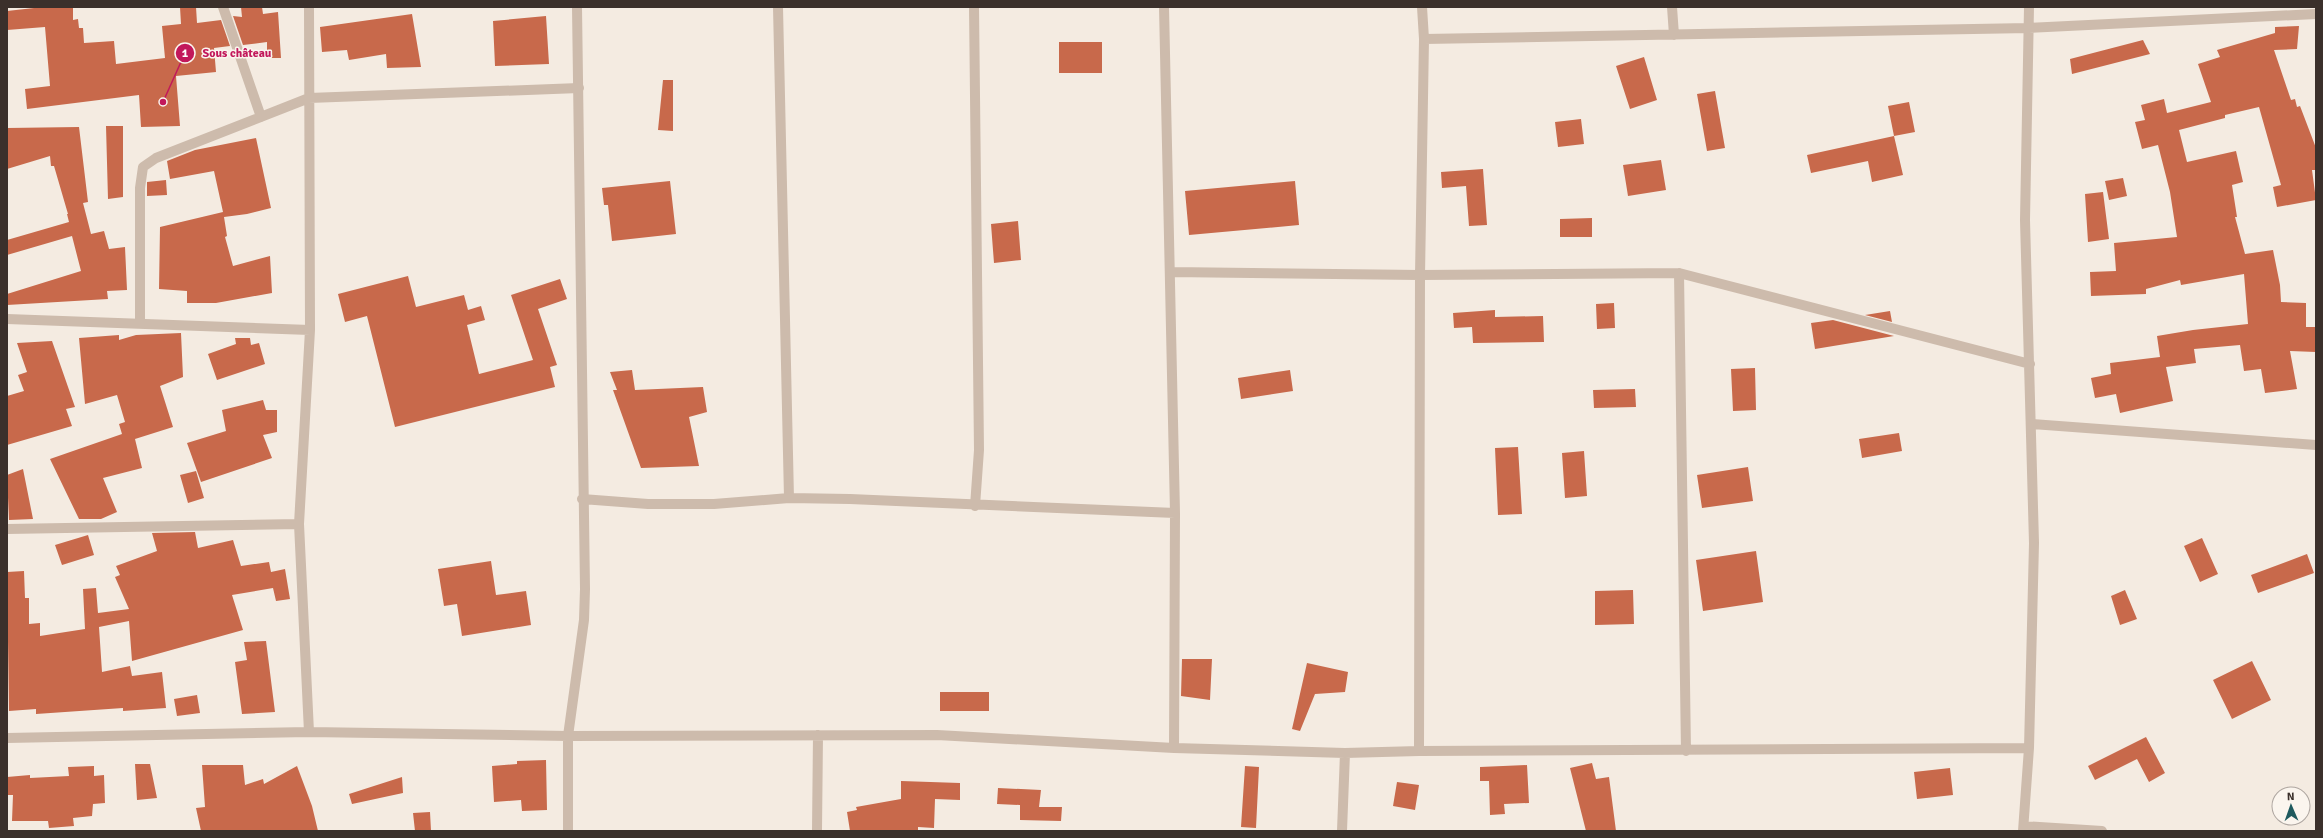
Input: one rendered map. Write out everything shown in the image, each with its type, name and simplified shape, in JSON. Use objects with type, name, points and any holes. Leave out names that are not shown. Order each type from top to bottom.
[{"type":"street","points":[[223,7],[261,117]]},
{"type":"street","points":[[309,7],[310,330],[299,524],[309,732]]},
{"type":"street","points":[[568,831],[568,736],[584,620],[577,7]]},
{"type":"street","points":[[778,7],[789,498]]},
{"type":"street","points":[[974,7],[979,450],[975,506]]},
{"type":"street","points":[[1164,7],[1171,272],[1171,393],[1175,513],[1174,748]]},
{"type":"street","points":[[1419,751],[1420,275],[1424,39],[1422,7]]},
{"type":"street","points":[[1672,7],[1674,35]]},
{"type":"street","points":[[2029,7],[2025,220],[2032,424],[2034,543],[2029,748],[2024,829],[2102,831]]},
{"type":"street","points":[[1424,39],[2029,28],[2316,14]]},
{"type":"street","points":[[140,324],[140,188],[143,167],[156,158],[309,98],[579,88]]},
{"type":"street","points":[[1171,272],[1420,275],[1680,273],[2030,364]]},
{"type":"street","points":[[1680,273],[1686,751]]},
{"type":"street","points":[[7,319],[310,330]]},
{"type":"street","points":[[7,326],[310,330]]},
{"type":"street","points":[[2032,424],[2316,445]]},
{"type":"street","points":[[582,500],[648,504],[714,504],[789,498],[906,501],[975,506],[1175,513]]},
{"type":"street","points":[[7,529],[299,524]]},
{"type":"street","points":[[7,738],[309,732],[568,736],[936,735],[1174,748],[1345,753],[1419,751],[1686,751],[2029,748]]},
{"type":"street","points":[[817,831],[818,735]]},
{"type":"street","points":[[1342,831],[1345,753]]},
{"type":"building","points":[[43,7],[73,7],[73,20],[78,19],[79,28],[83,28],[84,43],[114,41],[116,64],[165,58],[162,26],[181,24],[180,7],[196,7],[197,23],[221,20],[230,46],[214,48],[216,72],[176,76],[180,126],[141,127],[139,95],[27,109],[25,89],[50,86],[45,27],[7,30],[7,11]]},
{"type":"building","points":[[241,7],[262,7],[263,14],[278,12],[281,58],[267,58],[267,42],[243,45],[233,16],[242,17]]},
{"type":"building","points":[[412,14],[421,67],[387,68],[386,54],[349,60],[347,50],[322,52],[320,27]]},
{"type":"building","points":[[546,16],[549,64],[495,66],[493,21]]},
{"type":"building","points":[[2299,26],[2297,49],[2274,50],[2291,100],[2295,99],[2297,107],[2300,106],[2316,148],[2316,170],[2312,170],[2316,200],[2277,207],[2273,187],[2281,185],[2259,107],[2225,115],[2225,118],[2179,130],[2187,162],[2236,151],[2243,182],[2232,185],[2237,217],[2235,217],[2245,254],[2273,250],[2280,285],[2281,302],[2306,303],[2306,327],[2315,327],[2316,352],[2290,351],[2297,389],[2265,393],[2261,369],[2244,371],[2240,345],[2194,349],[2196,363],[2166,367],[2173,401],[2120,413],[2116,394],[2095,398],[2091,378],[2111,374],[2110,363],[2160,357],[2157,336],[2193,330],[2248,324],[2244,274],[2181,285],[2180,280],[2146,289],[2146,294],[2091,296],[2090,272],[2116,271],[2114,243],[2177,237],[2170,192],[2158,145],[2142,149],[2135,122],[2145,120],[2141,105],[2164,99],[2167,113],[2211,102],[2198,64],[2220,57],[2217,50],[2275,33],[2275,27]]},
{"type":"building","points":[[2143,40],[2150,54],[2072,74],[2070,59]]},
{"type":"building","points":[[1059,42],[1102,42],[1102,73],[1059,73]]},
{"type":"building","points":[[1644,57],[1657,100],[1630,109],[1616,66]]},
{"type":"building","points":[[663,80],[673,80],[673,131],[658,130]]},
{"type":"building","points":[[1715,91],[1725,148],[1707,151],[1697,94]]},
{"type":"building","points":[[1909,102],[1915,132],[1894,136],[1888,106]]},
{"type":"building","points":[[1581,119],[1584,144],[1558,147],[1555,122]]},
{"type":"building","points":[[106,126],[123,126],[123,197],[108,199]]},
{"type":"building","points":[[79,127],[88,202],[83,203],[91,234],[104,231],[109,249],[125,247],[127,290],[107,291],[108,299],[7,305],[7,294],[81,271],[72,236],[7,255],[7,240],[69,222],[54,166],[51,166],[50,156],[7,169],[7,128]]},
{"type":"building","points":[[1894,136],[1903,175],[1872,182],[1868,161],[1811,173],[1807,155]]},
{"type":"building","points":[[256,138],[271,208],[247,214],[224,217],[227,236],[225,237],[233,266],[270,256],[272,293],[216,303],[187,303],[187,291],[159,289],[160,227],[223,212],[214,171],[170,179],[167,161],[195,150]]},
{"type":"building","points":[[1661,160],[1666,190],[1628,196],[1623,165]]},
{"type":"building","points":[[1483,169],[1487,225],[1469,226],[1466,186],[1442,188],[1441,172]]},
{"type":"building","points":[[2123,178],[2127,196],[2109,200],[2105,181]]},
{"type":"building","points":[[166,180],[167,195],[147,196],[147,182]]},
{"type":"building","points":[[670,181],[676,234],[612,241],[608,205],[604,205],[602,188]]},
{"type":"building","points":[[1295,181],[1299,225],[1189,235],[1185,191]]},
{"type":"building","points":[[2103,192],[2109,239],[2088,242],[2085,194]]},
{"type":"building","points":[[1592,218],[1592,237],[1560,237],[1560,219]]},
{"type":"building","points":[[1018,221],[1021,260],[994,263],[991,224]]},
{"type":"building","points":[[408,276],[416,307],[464,295],[468,310],[481,306],[485,320],[467,325],[479,374],[533,360],[511,295],[560,279],[567,299],[538,309],[557,365],[550,367],[555,387],[395,427],[367,316],[345,322],[338,294]]},
{"type":"building","points":[[1614,303],[1615,328],[1597,329],[1596,304]]},
{"type":"building","points":[[1495,310],[1495,317],[1543,316],[1544,342],[1473,343],[1472,327],[1454,328],[1453,313]]},
{"type":"building","points":[[1890,311],[1892,322],[1865,315]]},
{"type":"building","points":[[1833,320],[1894,336],[1815,349],[1811,323]]},
{"type":"building","points":[[181,333],[183,377],[160,386],[173,427],[135,439],[142,468],[103,478],[117,512],[101,519],[79,519],[50,459],[122,434],[119,424],[125,422],[117,395],[85,404],[79,338],[119,335],[119,340],[136,335]]},
{"type":"building","points":[[235,338],[250,338],[251,345],[259,343],[265,364],[217,380],[208,354],[236,344]]},
{"type":"building","points":[[52,341],[75,407],[66,409],[72,426],[7,445],[7,396],[24,391],[18,375],[27,372],[17,343]]},
{"type":"building","points":[[1755,368],[1756,410],[1733,411],[1731,369]]},
{"type":"building","points":[[632,370],[635,390],[703,387],[707,412],[689,417],[699,466],[641,468],[613,390],[617,390],[610,372]]},
{"type":"building","points":[[1290,370],[1293,391],[1241,399],[1238,378]]},
{"type":"building","points":[[1635,389],[1636,407],[1594,408],[1593,390]]},
{"type":"building","points":[[263,400],[266,410],[277,410],[277,432],[263,435],[272,458],[201,482],[187,443],[226,431],[222,410]]},
{"type":"building","points":[[1899,433],[1902,451],[1862,458],[1859,439]]},
{"type":"building","points":[[1518,447],[1522,514],[1498,515],[1495,448]]},
{"type":"building","points":[[1584,451],[1587,496],[1565,498],[1562,453]]},
{"type":"building","points":[[1748,467],[1753,501],[1702,508],[1697,475]]},
{"type":"building","points":[[23,469],[33,519],[9,520],[7,475]]},
{"type":"building","points":[[196,471],[204,498],[188,503],[180,475]]},
{"type":"building","points":[[195,532],[198,548],[233,540],[241,566],[269,562],[271,572],[285,569],[290,599],[276,601],[273,588],[232,595],[243,630],[132,661],[129,621],[99,627],[102,672],[130,666],[132,676],[162,672],[166,708],[123,711],[123,708],[36,714],[36,709],[9,711],[7,572],[24,571],[25,598],[29,598],[29,624],[40,623],[40,636],[85,629],[83,589],[96,588],[98,613],[129,609],[115,577],[120,575],[116,566],[157,551],[152,533]]},
{"type":"building","points":[[88,535],[94,555],[62,565],[55,545]]},
{"type":"building","points":[[2202,538],[2218,574],[2200,582],[2184,546]]},
{"type":"building","points":[[1756,551],[1763,602],[1703,611],[1696,560]]},
{"type":"building","points":[[2307,554],[2314,573],[2258,593],[2251,575]]},
{"type":"building","points":[[491,561],[496,595],[526,591],[531,625],[462,636],[457,604],[444,606],[438,569]]},
{"type":"building","points":[[1633,590],[1634,624],[1595,625],[1595,591]]},
{"type":"building","points":[[2125,590],[2137,619],[2120,625],[2111,596]]},
{"type":"building","points":[[266,641],[275,712],[242,714],[235,662],[247,660],[244,642]]},
{"type":"building","points":[[1182,659],[1212,659],[1210,700],[1181,696]]},
{"type":"building","points":[[2252,661],[2271,700],[2232,719],[2213,680]]},
{"type":"building","points":[[1307,663],[1348,672],[1345,692],[1315,694],[1300,731],[1292,729]]},
{"type":"building","points":[[940,692],[989,692],[989,711],[940,711]]},
{"type":"building","points":[[197,695],[200,713],[177,716],[174,699]]},
{"type":"building","points":[[2146,737],[2165,773],[2149,782],[2137,759],[2095,780],[2088,766]]},
{"type":"building","points":[[546,760],[547,810],[522,811],[521,800],[494,802],[492,766],[517,764],[517,761]]},
{"type":"building","points":[[1592,763],[1596,779],[1609,777],[1616,831],[1586,831],[1570,768]]},
{"type":"building","points":[[135,764],[150,764],[157,798],[137,800]]},
{"type":"building","points":[[202,765],[243,765],[245,785],[263,779],[264,784],[297,766],[312,806],[318,831],[201,831],[196,808],[205,807]]},
{"type":"building","points":[[1527,765],[1529,803],[1504,804],[1505,814],[1490,815],[1489,781],[1480,781],[1480,767]]},
{"type":"building","points":[[94,766],[94,776],[104,775],[105,803],[93,804],[92,816],[73,818],[74,826],[49,828],[48,821],[12,821],[13,795],[7,795],[7,777],[30,775],[30,778],[69,776],[68,767]]},
{"type":"building","points":[[1245,766],[1259,767],[1256,828],[1241,827]]},
{"type":"building","points":[[1950,768],[1953,795],[1917,799],[1914,772]]},
{"type":"building","points":[[402,777],[403,793],[352,804],[349,794]]},
{"type":"building","points":[[901,781],[960,783],[960,800],[935,799],[934,828],[918,827],[918,831],[850,831],[847,812],[857,810],[856,807],[901,799]]},
{"type":"building","points":[[1397,782],[1419,785],[1415,810],[1393,806]]},
{"type":"building","points":[[998,788],[1041,790],[1039,807],[1062,807],[1061,821],[1020,820],[1020,805],[997,804]]},
{"type":"building","points":[[430,812],[431,831],[415,831],[413,813]]},
{"type":"place","name":"Sous château","points":[[163,102]]}]
